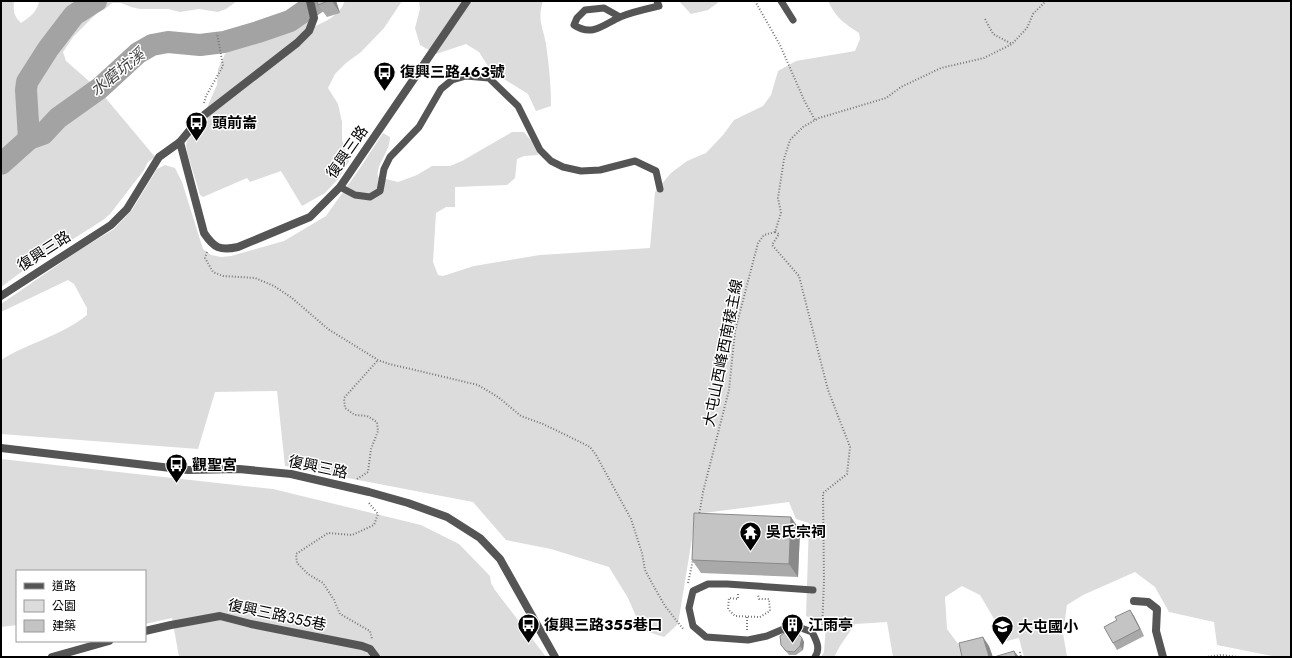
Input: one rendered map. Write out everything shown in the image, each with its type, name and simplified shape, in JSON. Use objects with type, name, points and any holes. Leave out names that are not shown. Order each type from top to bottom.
[{"type":"street","name":"復興三路","points":[[1,296],[110,225],[127,209],[159,157],[180,142],[199,119],[297,43],[309,31],[314,18],[310,1]]},
{"type":"street","name":"復興三路","points":[[211,244],[220,248],[229,249],[238,247],[310,217],[340,187],[467,1]]},
{"type":"street","points":[[180,142],[204,234],[211,244]]},
{"type":"street","name":"復興三路","points":[[1,448],[188,470],[240,469],[291,474],[369,492],[408,503],[447,517],[480,538],[500,559],[555,657]]},
{"type":"street","points":[[1134,601],[1148,602],[1157,609],[1156,630],[1163,657]]},
{"type":"street","name":"復興三路355巷","points":[[146,632],[171,625],[220,616],[251,624],[362,646],[370,649]]},
{"type":"street","points":[[52,657],[105,642]]},
{"type":"street","points":[[370,649],[376,657]]},
{"type":"lane","points":[[620,17],[604,8],[585,10],[577,18],[574,25],[581,30],[598,29],[620,17],[659,6],[657,1]]},
{"type":"lane","points":[[781,1],[793,20]]},
{"type":"lane","points":[[340,187],[355,196],[370,197],[380,191],[384,169],[390,157],[419,127],[441,88],[452,80],[466,76],[488,78],[518,106],[540,150],[551,161],[563,167],[581,171],[600,170],[634,160],[656,171],[660,189]]},
{"type":"lane","points":[[813,590],[708,584],[693,591],[689,608],[693,626],[706,637],[748,640],[767,636],[793,625],[812,632],[818,643],[818,653],[815,657]]},
{"type":"path","points":[[755,1],[780,45],[805,102],[815,120]]},
{"type":"path","points":[[818,643],[822,638],[823,493],[847,474],[850,447],[828,390],[799,276],[772,245],[779,234],[775,232],[781,213],[778,198],[784,159],[790,140],[802,127],[819,118],[886,98],[901,87],[941,68],[984,58],[1012,44],[1027,28],[1033,14],[1046,1]]},
{"type":"path","points":[[985,19],[993,34],[1012,44]]},
{"type":"path","points":[[206,96],[223,66],[217,33]]},
{"type":"path","name":"大屯山西峰西南稜主線","points":[[699,519],[702,498],[728,390],[735,331],[758,243],[764,235],[775,232]]},
{"type":"path","points":[[211,244],[205,258],[213,272],[223,276],[255,278],[274,286],[292,298],[328,329],[378,360],[389,364],[478,385],[498,396],[522,416],[543,424],[590,447],[596,455],[631,519],[642,554],[645,570],[678,624],[687,634]]},
{"type":"path","points":[[349,488],[352,482],[368,472],[371,449],[378,431],[377,422],[367,416],[355,415],[345,408],[344,398],[378,360]]},
{"type":"path","points":[[369,492],[367,500],[378,514],[374,525],[352,535],[328,533],[296,554],[297,564],[308,574],[323,583],[334,600],[340,614],[370,630],[373,644],[370,649]]},
{"type":"path","points":[[693,558],[688,588],[693,591]]},
{"type":"path","points":[[738,595],[738,599],[730,598],[728,609],[735,616],[760,617],[770,611],[769,599],[758,599],[758,595]]},
{"type":"path","points":[[747,616],[748,640]]},
{"type":"path","points":[[1020,652],[1021,657]]},
{"type":"path","points":[[1205,657],[1221,655],[1238,657]]},
{"type":"green space","points":[[1,1],[14,1],[14,13],[21,23],[35,11],[39,1],[237,1],[226,9],[218,12],[199,9],[180,12],[168,9],[140,9],[121,3],[112,3],[105,9],[98,12],[73,37],[63,52],[66,61],[98,89],[155,157],[148,162],[144,170],[110,214],[103,220],[20,273],[1,287]]},
{"type":"green space","points":[[345,1],[402,1],[384,28],[361,52],[346,63],[335,74],[328,88],[338,104],[342,122],[342,140],[349,161],[339,178],[325,193],[302,206],[281,171],[250,182],[247,178],[203,197],[200,195],[186,145],[187,141],[202,122],[217,85],[218,69],[225,54],[238,44],[256,23],[280,17],[306,18],[311,28],[335,15]]},
{"type":"green space","points":[[419,1],[543,1],[541,7],[541,23],[548,60],[551,106],[536,111],[528,94],[499,76],[488,66],[479,52],[466,44],[436,54],[420,45],[415,28],[420,9]]},
{"type":"green space","points":[[679,1],[720,1],[708,10],[691,14]]},
{"type":"green space","points":[[828,1],[1291,1],[1291,657],[1277,657],[1217,645],[1214,622],[1169,612],[1155,587],[1135,572],[1083,595],[1067,605],[1063,633],[1067,657],[1024,657],[1019,638],[1007,641],[980,595],[962,586],[945,597],[947,629],[964,652],[965,657],[893,657],[887,622],[855,624],[834,657],[821,657],[824,652],[826,625],[806,616],[809,523],[796,519],[789,502],[696,514],[678,624],[664,637],[642,630],[628,598],[609,567],[551,549],[506,540],[473,502],[285,466],[277,391],[215,392],[198,449],[1,434],[1,360],[77,322],[87,315],[87,308],[74,284],[68,280],[1,312],[1,304],[81,249],[114,229],[132,210],[157,169],[165,165],[175,168],[182,182],[203,249],[211,255],[221,257],[231,256],[284,241],[326,216],[383,133],[390,137],[388,148],[379,168],[378,177],[398,182],[417,175],[432,166],[450,166],[462,161],[512,132],[524,132],[533,143],[538,155],[524,156],[517,159],[515,178],[507,185],[455,187],[455,207],[446,207],[436,213],[433,262],[438,275],[443,276],[474,266],[540,255],[650,248],[655,192],[671,173],[687,161],[706,153],[723,135],[734,120],[763,106],[771,95],[778,71],[796,61],[855,51],[860,39],[859,33],[841,20],[834,12]]},
{"type":"green space","points":[[1,459],[273,489],[421,525],[459,544],[490,576],[491,583],[495,590],[546,657],[179,657],[172,618],[146,624],[146,570],[16,570],[16,625],[1,627]]},
{"type":"building","points":[[317,1],[328,1],[318,5]]},
{"type":"building","name":"吳氏宗祠","points":[[694,513],[791,517],[789,564],[692,560]]},
{"type":"building","points":[[1130,610],[1140,629],[1113,643],[1104,627],[1117,620],[1115,617]]},
{"type":"building","name":"江雨亭","points":[[787,631],[796,631],[802,638],[800,646],[794,652],[786,651],[781,645],[780,636]]},
{"type":"building","points":[[983,637],[989,657],[962,657],[959,643]]},
{"type":"building","points":[[1014,651],[1016,657],[994,657]]},
{"type":"waterway","points":[[29,139],[26,90],[27,82],[48,49],[74,15],[96,1]]},
{"type":"waterway","name":"水磨坑溪","points":[[1,164],[29,139],[43,134],[58,118],[100,88],[138,53],[152,45],[168,42],[200,45],[224,42],[290,21],[319,1]]},
{"type":"place","name":"復興三路463號","points":[[385,92]]},
{"type":"place","name":"頭前崙","points":[[196,142]]},
{"type":"place","name":"觀聖宮","points":[[176,484]]},
{"type":"place","name":"吳氏宗祠","points":[[750,552]]},
{"type":"place","name":"復興三路355巷口","points":[[529,644]]},
{"type":"place","name":"江雨亭","points":[[793,644]]},
{"type":"place","name":"大屯國小","points":[[1003,646]]}]
